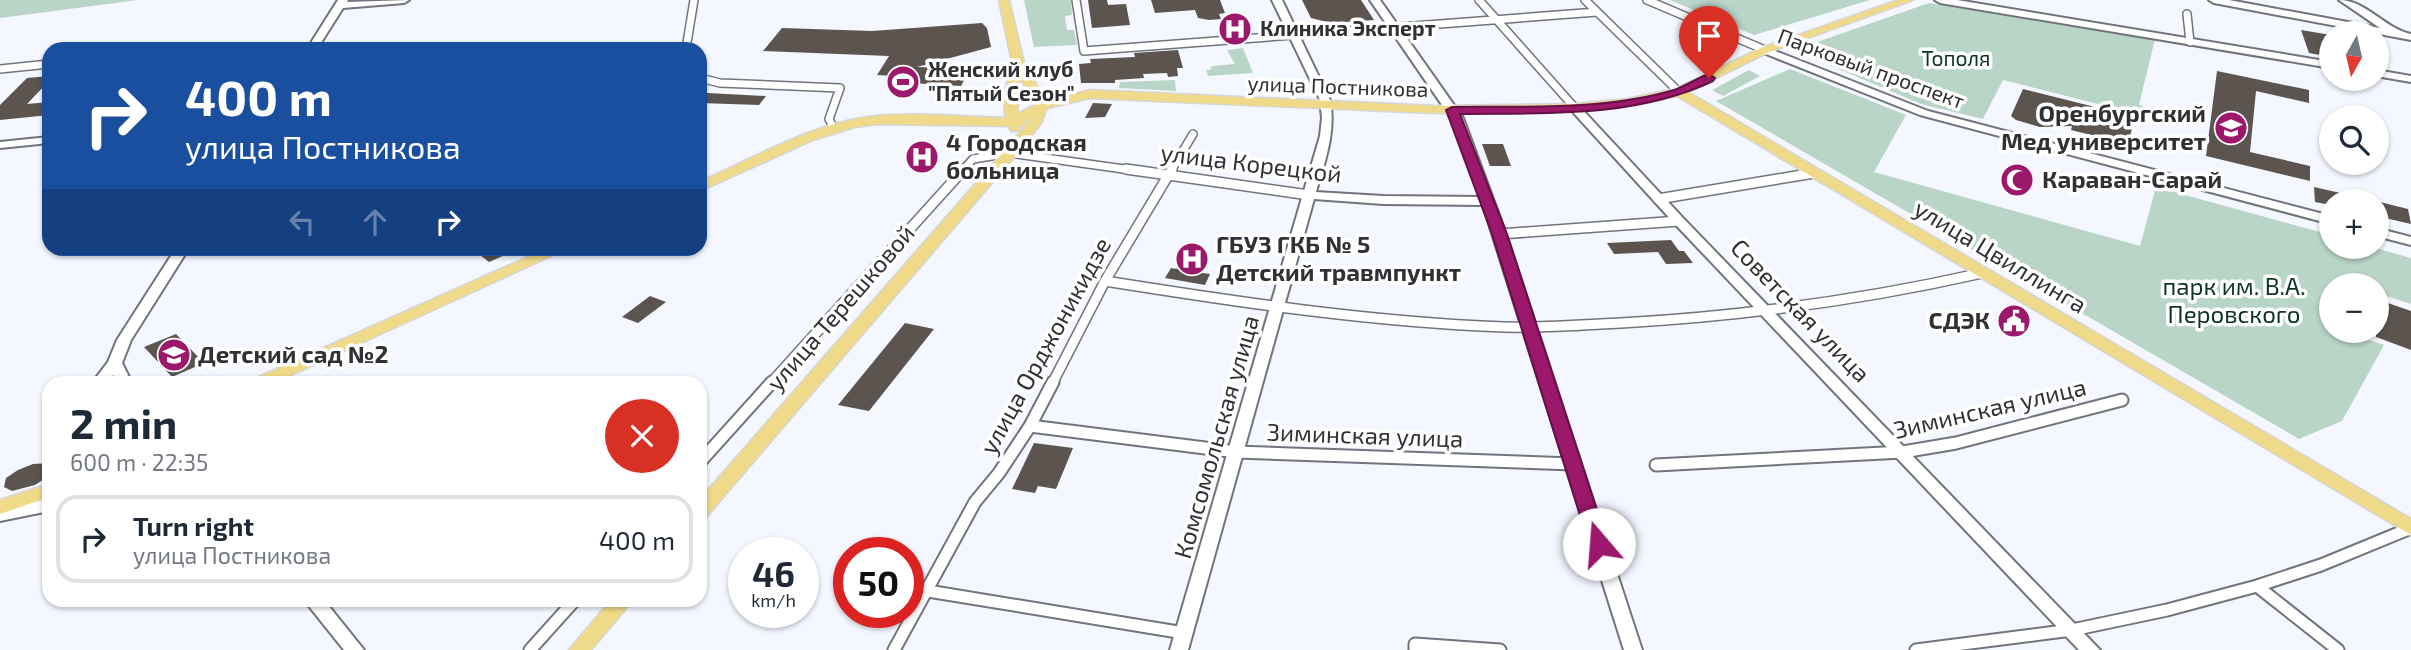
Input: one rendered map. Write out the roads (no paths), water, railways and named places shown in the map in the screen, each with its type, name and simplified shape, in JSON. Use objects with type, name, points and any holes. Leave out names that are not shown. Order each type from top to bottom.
[{"type":"main road","points":[[317,42],[342,3],[404,0]]},
{"type":"main road","points":[[1004,0],[1018,63],[1042,106]]},
{"type":"main road","name":"Комсомольская улица","points":[[1179,650],[1326,136],[1326,106],[1277,0]]},
{"type":"main road","points":[[1375,0],[1452,110],[1500,234],[1633,650]]},
{"type":"main road","name":"улица Постникова","points":[[1012,122],[1042,106],[1090,94],[1452,110],[1575,108],[1627,103],[1679,92],[1765,50],[1908,0]]},
{"type":"main road","points":[[1940,0],[2319,63]]},
{"type":"main road","points":[[2214,0],[2411,37]]},
{"type":"main road","points":[[2344,0],[2411,44]]},
{"type":"main road","name":"Парковый проспект","points":[[1765,50],[1924,113],[2319,217]]},
{"type":"main road","points":[[1016,146],[1012,122],[1012,87],[1018,63]]},
{"type":"main road","points":[[2389,75],[2411,79]]},
{"type":"main road","name":"улица Цвиллинга","points":[[1679,92],[2411,528]]},
{"type":"main road","name":"улица Терешковой","points":[[707,503],[1016,146],[1035,123],[1042,106]]},
{"type":"main road","name":"Советская улица","points":[[1575,108],[1658,199],[2091,650]]},
{"type":"main road","points":[[707,184],[834,129],[877,120],[1035,123]]},
{"type":"main road","points":[[0,145],[42,141]]},
{"type":"main road","name":"улица Корецкой","points":[[1310,195],[1383,200],[1487,201]]},
{"type":"main road","points":[[2389,235],[2411,241]]},
{"type":"main road","points":[[105,376],[115,363],[124,340],[178,256]]},
{"type":"main road","points":[[276,376],[543,256]]},
{"type":"main road","points":[[115,363],[122,376]]},
{"type":"main road","points":[[0,507],[42,492]]},
{"type":"main road","points":[[0,515],[42,506]]},
{"type":"main road","points":[[319,607],[355,650]]},
{"type":"main road","points":[[579,650],[617,607]]},
{"type":"street","points":[[687,42],[694,0]]},
{"type":"street","points":[[1076,0],[1084,51],[1394,28],[1594,9]]},
{"type":"street","name":"Советская улица","points":[[1479,0],[1575,108]]},
{"type":"street","name":"улица Цвиллинга","points":[[1585,0],[1679,92]]},
{"type":"street","name":"Парковый проспект","points":[[1647,0],[1765,50]]},
{"type":"street","points":[[2187,14],[2190,42]]},
{"type":"street","points":[[0,69],[42,65]]},
{"type":"street","points":[[707,80],[720,83],[839,88],[841,90],[829,119],[834,129]]},
{"type":"street","name":"улица Орджоникидзе","points":[[894,650],[975,502],[999,473],[1030,426],[1105,281],[1193,134]]},
{"type":"street","name":"улица Корецкой","points":[[707,454],[973,159],[1016,146],[1169,175],[1310,195]]},
{"type":"street","points":[[1658,199],[1814,173]]},
{"type":"street","points":[[1500,234],[1679,221]]},
{"type":"street","points":[[1105,281],[1277,308],[1435,323],[1528,327],[1767,313],[1865,298],[1982,274]]},
{"type":"street","name":"Зиминская улица","points":[[1656,465],[1903,452],[1968,440],[2122,400]]},
{"type":"street","name":"Зиминская улица","points":[[1030,426],[1237,452],[1573,464]]},
{"type":"street","points":[[1916,650],[2072,630],[2257,586],[2321,565],[2411,528]]},
{"type":"street","points":[[2257,586],[2338,650]]},
{"type":"street","points":[[928,591],[1184,633]]},
{"type":"street","points":[[530,650],[569,607]]},
{"type":"street","points":[[1415,647],[1500,650]]},
{"type":"place","name":"Клиника Эксперт","points":[[1235,29]]},
{"type":"place","name":"Женский клуб \"Пятый Сезон\"","points":[[903,82]]},
{"type":"place","name":"Оренбургский Мед университет","points":[[2231,128]]},
{"type":"place","name":"4 Городская больница","points":[[922,157]]},
{"type":"place","name":"Караван-Сарай","points":[[2017,180]]},
{"type":"place","name":"ГБУЗ ГКБ № 5 Детский травмпункт","points":[[1192,259]]},
{"type":"place","name":"СДЭК","points":[[2014,321]]},
{"type":"place","name":"Детский сад №2","points":[[174,355]]},
{"type":"park label","name":"Тополя","points":[[1956,59]]},
{"type":"park label","name":"парк им. В.А. Перовского","points":[[2234,301]]}]
